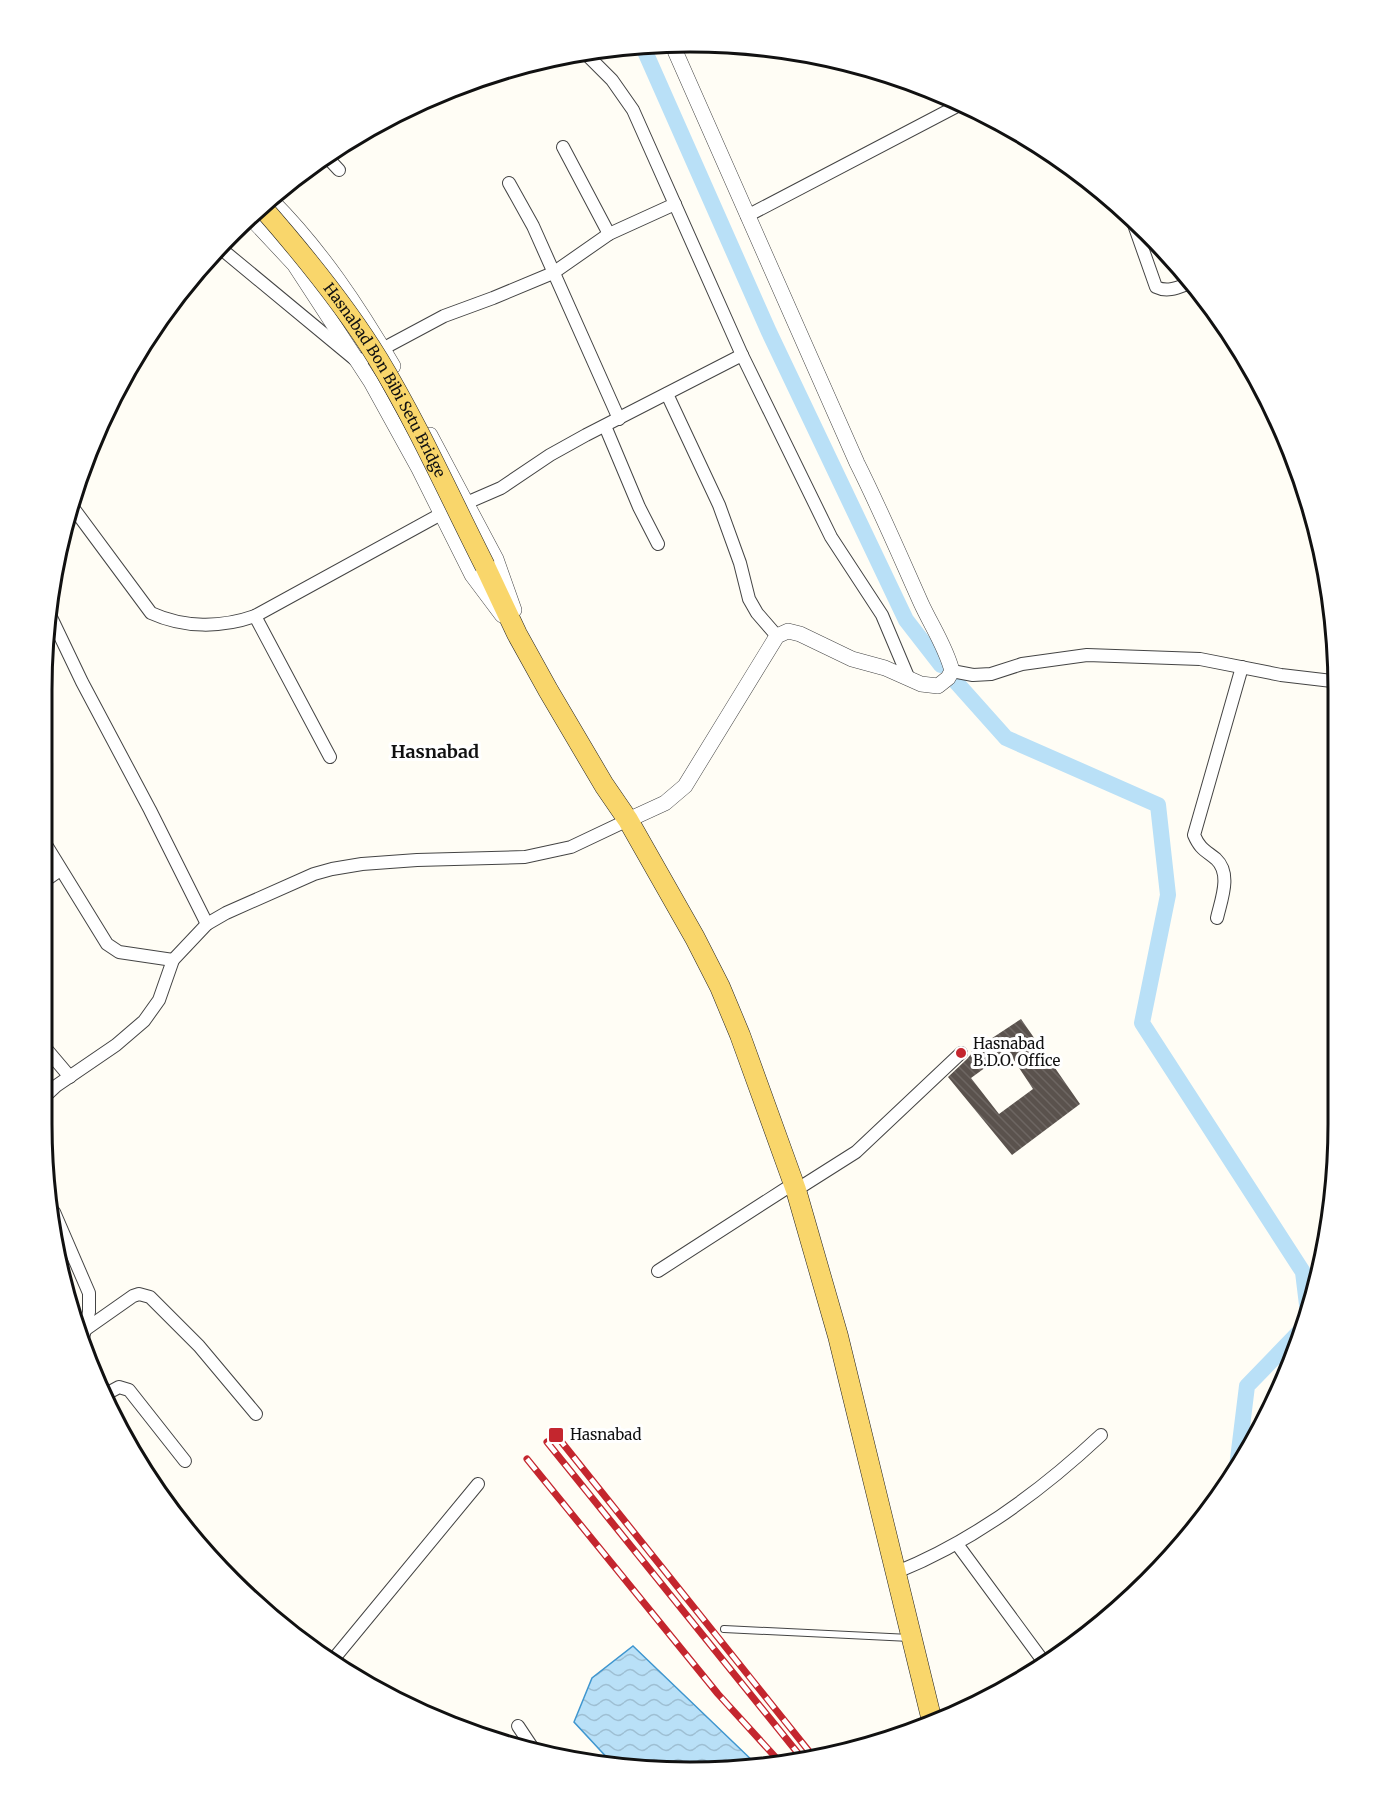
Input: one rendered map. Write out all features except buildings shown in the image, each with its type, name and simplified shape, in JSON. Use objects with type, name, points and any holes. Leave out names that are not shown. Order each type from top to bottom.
[{"type":"main road","name":"Hasnabad Bon Bibi Setu Bridge","points":[[267,213],[330,290],[378,359],[405,406],[517,634],[575,738],[628,820],[720,987],[740,1035],[794,1187],[838,1336],[930,1714]]},
{"type":"street","points":[[52,1091],[144,1022],[159,1000],[173,960],[207,924],[226,912],[314,874],[332,869],[362,864],[417,860],[525,857],[571,847],[665,803],[685,786],[777,636],[788,632],[800,634],[852,659],[885,668],[921,684],[938,686],[948,678],[952,671],[949,661],[877,503],[856,463],[676,53]]},
{"type":"street","points":[[592,60],[612,80],[633,110],[742,355],[831,537],[882,615],[909,679]]},
{"type":"street","points":[[747,216],[952,109]]},
{"type":"street","points":[[563,147],[609,234]]},
{"type":"street","points":[[332,163],[339,170]]},
{"type":"street","points":[[509,183],[533,226],[619,419]]},
{"type":"street","points":[[358,362],[444,316],[553,273],[609,234],[675,204]]},
{"type":"street","points":[[277,206],[321,256],[383,348],[496,559],[515,612],[517,634]]},
{"type":"street","points":[[256,224],[294,264],[358,362],[392,418],[472,575],[517,634]]},
{"type":"street","points":[[1140,238],[1156,287],[1170,290],[1182,286]]},
{"type":"street","points":[[226,253],[358,362]]},
{"type":"street","points":[[77,515],[151,613],[168,621],[214,625],[233,623],[255,616],[441,514],[501,488],[550,455],[742,355]]},
{"type":"street","points":[[667,394],[719,505],[740,563],[749,598],[757,613],[777,636]]},
{"type":"street","points":[[605,426],[639,507],[658,544]]},
{"type":"street","points":[[255,616],[330,757]]},
{"type":"street","points":[[56,628],[207,924]]},
{"type":"street","points":[[952,671],[973,675],[991,674],[1022,664],[1087,655],[1200,660],[1328,680]]},
{"type":"street","points":[[1217,918],[1225,881],[1224,871],[1218,861],[1199,848],[1194,835],[1242,667]]},
{"type":"street","points":[[52,856],[107,944],[119,952],[173,960]]},
{"type":"street","points":[[52,876],[60,870]]},
{"type":"street","points":[[658,1271],[794,1187],[856,1152],[961,1053]]},
{"type":"street","points":[[52,1056],[70,1077]]},
{"type":"street","points":[[62,1231],[89,1293],[89,1312],[86,1327]]},
{"type":"street","points":[[87,1332],[133,1296],[140,1294],[150,1297],[199,1346],[256,1414]]},
{"type":"street","points":[[111,1391],[119,1387],[129,1390],[185,1461]]},
{"type":"street","points":[[897,1572],[957,1544],[1042,1487],[1101,1435]]},
{"type":"street","points":[[337,1655],[478,1484]]},
{"type":"street","points":[[957,1544],[1040,1657]]},
{"type":"street","points":[[518,1726],[528,1741]]},
{"type":"lane","points":[[724,1629],[913,1638]]},
{"type":"water","points":[[633,1646],[750,1758],[690,1762],[605,1756],[574,1722],[592,1678]]},
{"type":"waterway","points":[[646,54],[769,332],[906,620],[941,665]]},
{"type":"waterway","points":[[956,682],[1006,738],[1158,805],[1168,895],[1142,1023],[1303,1272],[1305,1291]]},
{"type":"waterway","points":[[1239,1447],[1247,1386],[1289,1343]]},
{"type":"railway","points":[[556,1435],[808,1750]]},
{"type":"railway","points":[[547,1442],[797,1752]]},
{"type":"railway","points":[[527,1459],[718,1694],[774,1756]]},
{"type":"place","name":"Hasnabad B.D.O. Office","points":[[961,1053]]},
{"type":"place","name":"Hasnabad","points":[[556,1435]]},
{"type":"district","name":"Hasnabad","points":[[435,752]]}]
